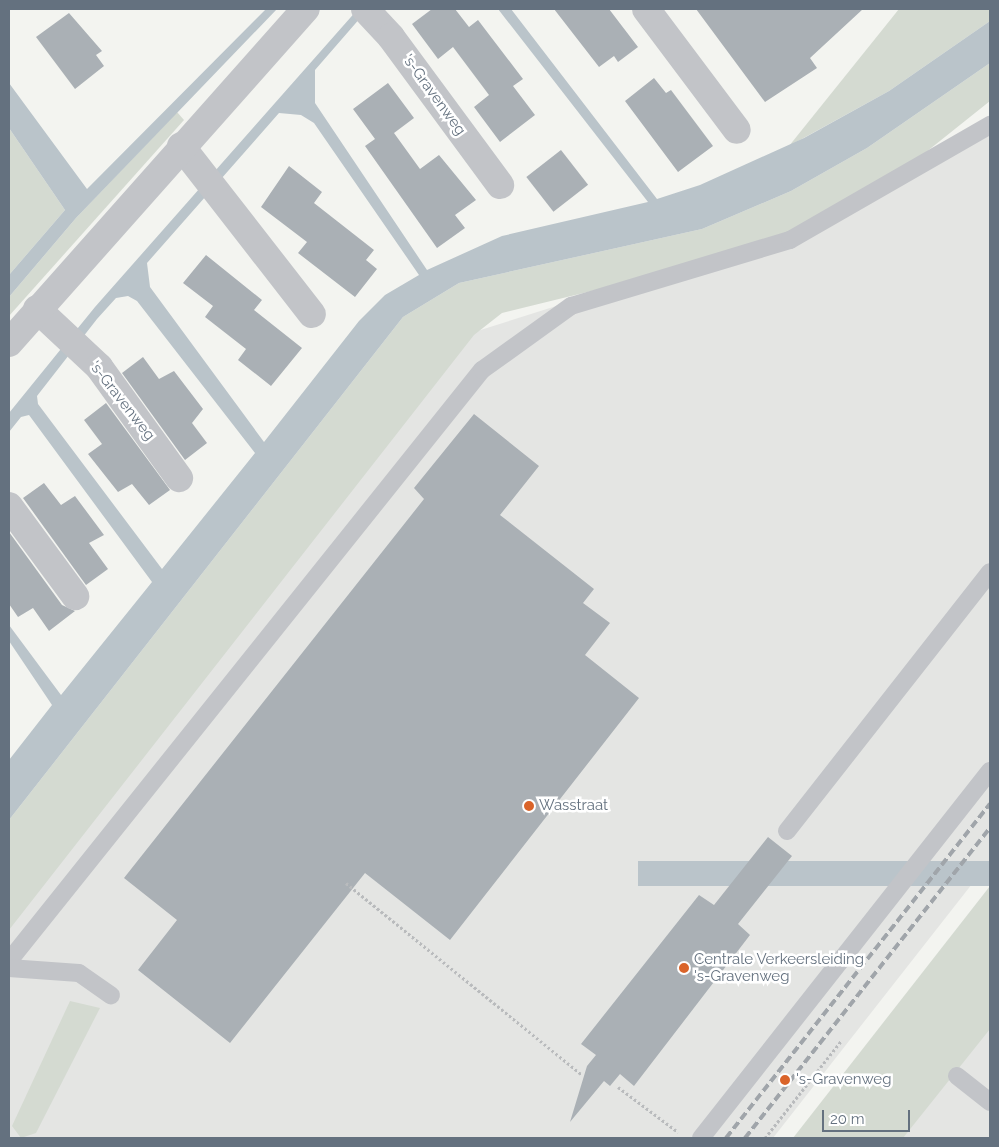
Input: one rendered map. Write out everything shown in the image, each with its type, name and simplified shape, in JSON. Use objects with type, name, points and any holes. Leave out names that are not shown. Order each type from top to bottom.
[{"type":"street","points":[[9,343],[181,146],[306,9]]},
{"type":"street","points":[[646,9],[737,130]]},
{"type":"street","name":"'s-Gravenweg","points":[[368,12],[500,185]]},
{"type":"street","points":[[181,146],[312,314]]},
{"type":"street","name":"'s-Gravenweg","points":[[37,309],[99,367],[179,478]]},
{"type":"street","points":[[9,506],[75,596]]},
{"type":"lane","points":[[9,961],[482,370],[571,306],[790,240],[990,125]]},
{"type":"lane","points":[[787,831],[990,572]]},
{"type":"lane","points":[[700,1138],[990,771]]},
{"type":"lane","points":[[9,968],[79,973],[111,995]]},
{"type":"lane","points":[[957,1076],[990,1102]]},
{"type":"path","points":[[346,884],[581,1074]]},
{"type":"path","points":[[765,1138],[841,1041]]},
{"type":"path","points":[[618,1087],[686,1138]]},
{"type":"shaded area","points":[[266,9],[277,9],[76,218],[9,297],[9,275],[65,210],[9,128],[9,83],[87,189]]},
{"type":"shaded area","points":[[358,9],[368,9],[315,70],[315,103],[427,270],[502,236],[648,202],[498,9],[511,9],[657,199],[700,185],[804,138],[889,91],[990,21],[990,63],[867,148],[791,191],[702,229],[459,283],[403,317],[9,820],[9,760],[52,705],[9,641],[9,625],[61,695],[152,582],[29,415],[21,417],[9,432],[9,413],[95,307]],"holes":[[[279,113],[301,115],[314,123],[419,275],[385,295],[359,321],[264,442],[150,287],[147,263]],[[128,296],[137,301],[255,453],[162,569],[38,404],[37,396],[97,319],[116,298]]]},
{"type":"shaded area","points":[[899,9],[990,9],[990,21],[889,91],[789,146]]},
{"type":"shaded area","points":[[990,63],[990,101],[871,196],[734,256],[502,313],[474,335],[9,930],[9,820],[403,317],[459,283],[702,229],[791,191],[867,148]]},
{"type":"shaded area","points":[[177,112],[184,120],[9,316],[9,297],[76,218]]},
{"type":"shaded area","points":[[990,115],[990,861],[773,1138],[9,1138],[9,906],[452,339],[854,212]]},
{"type":"shaded area","points":[[9,128],[65,210],[9,275]]},
{"type":"shaded area","points":[[638,861],[990,861],[990,886],[638,886]]},
{"type":"shaded area","points":[[990,886],[990,1029],[903,1138],[793,1138]]},
{"type":"shaded area","points":[[70,1001],[100,1008],[36,1133],[21,1138],[12,1126]]},
{"type":"shaded area","points":[[990,1026],[990,1138],[900,1138]]},
{"type":"building","points":[[432,9],[455,9],[469,27],[478,20],[523,79],[513,86],[535,115],[500,142],[474,107],[489,95],[453,47],[438,59],[412,24]]},
{"type":"building","points":[[554,9],[609,9],[638,47],[618,62],[614,56],[599,67]]},
{"type":"building","points":[[696,9],[863,9],[810,58],[817,68],[765,102]]},
{"type":"building","points":[[69,13],[102,51],[96,55],[104,66],[75,89],[36,37]]},
{"type":"building","points":[[654,78],[666,93],[671,90],[713,146],[678,172],[625,101]]},
{"type":"building","points":[[388,83],[414,118],[394,133],[420,169],[439,155],[476,200],[455,215],[465,228],[437,248],[365,146],[375,139],[353,109]]},
{"type":"building","points":[[561,150],[588,185],[553,212],[526,177]]},
{"type":"building","points":[[289,166],[322,192],[314,203],[374,250],[366,260],[377,269],[355,297],[298,253],[307,242],[261,207]]},
{"type":"building","points":[[206,255],[262,300],[254,310],[302,348],[271,386],[238,360],[246,349],[205,317],[213,306],[183,283]]},
{"type":"building","points":[[143,357],[159,379],[174,371],[203,409],[192,423],[207,443],[185,460],[122,373]]},
{"type":"building","points":[[106,403],[170,490],[149,505],[132,484],[118,492],[88,454],[102,444],[84,420]]},
{"type":"building","points":[[474,414],[539,466],[500,515],[594,589],[583,603],[610,623],[585,655],[639,698],[450,940],[365,873],[230,1043],[138,970],[177,920],[124,878],[424,499],[414,488]]},
{"type":"building","points":[[44,483],[61,505],[75,496],[104,535],[89,543],[108,569],[86,585],[23,498]]},
{"type":"building","points":[[9,532],[62,605],[75,611],[49,631],[33,608],[18,617],[9,604]]},
{"type":"building","name":"Centrale Verkeersleiding 's-Gravenweg","points":[[768,837],[792,856],[738,924],[750,935],[634,1086],[620,1074],[610,1086],[604,1081],[570,1122],[587,1066],[596,1055],[581,1044],[699,895],[714,905]]},
{"type":"railway","points":[[726,1138],[990,804]]},
{"type":"railway","points":[[745,1138],[990,828]]},
{"type":"place","name":"Wasstraat","points":[[529,806]]},
{"type":"place","name":"Centrale Verkeersleiding 's-Gravenweg","points":[[684,968]]},
{"type":"place","name":"'s-Gravenweg","points":[[785,1080]]}]
